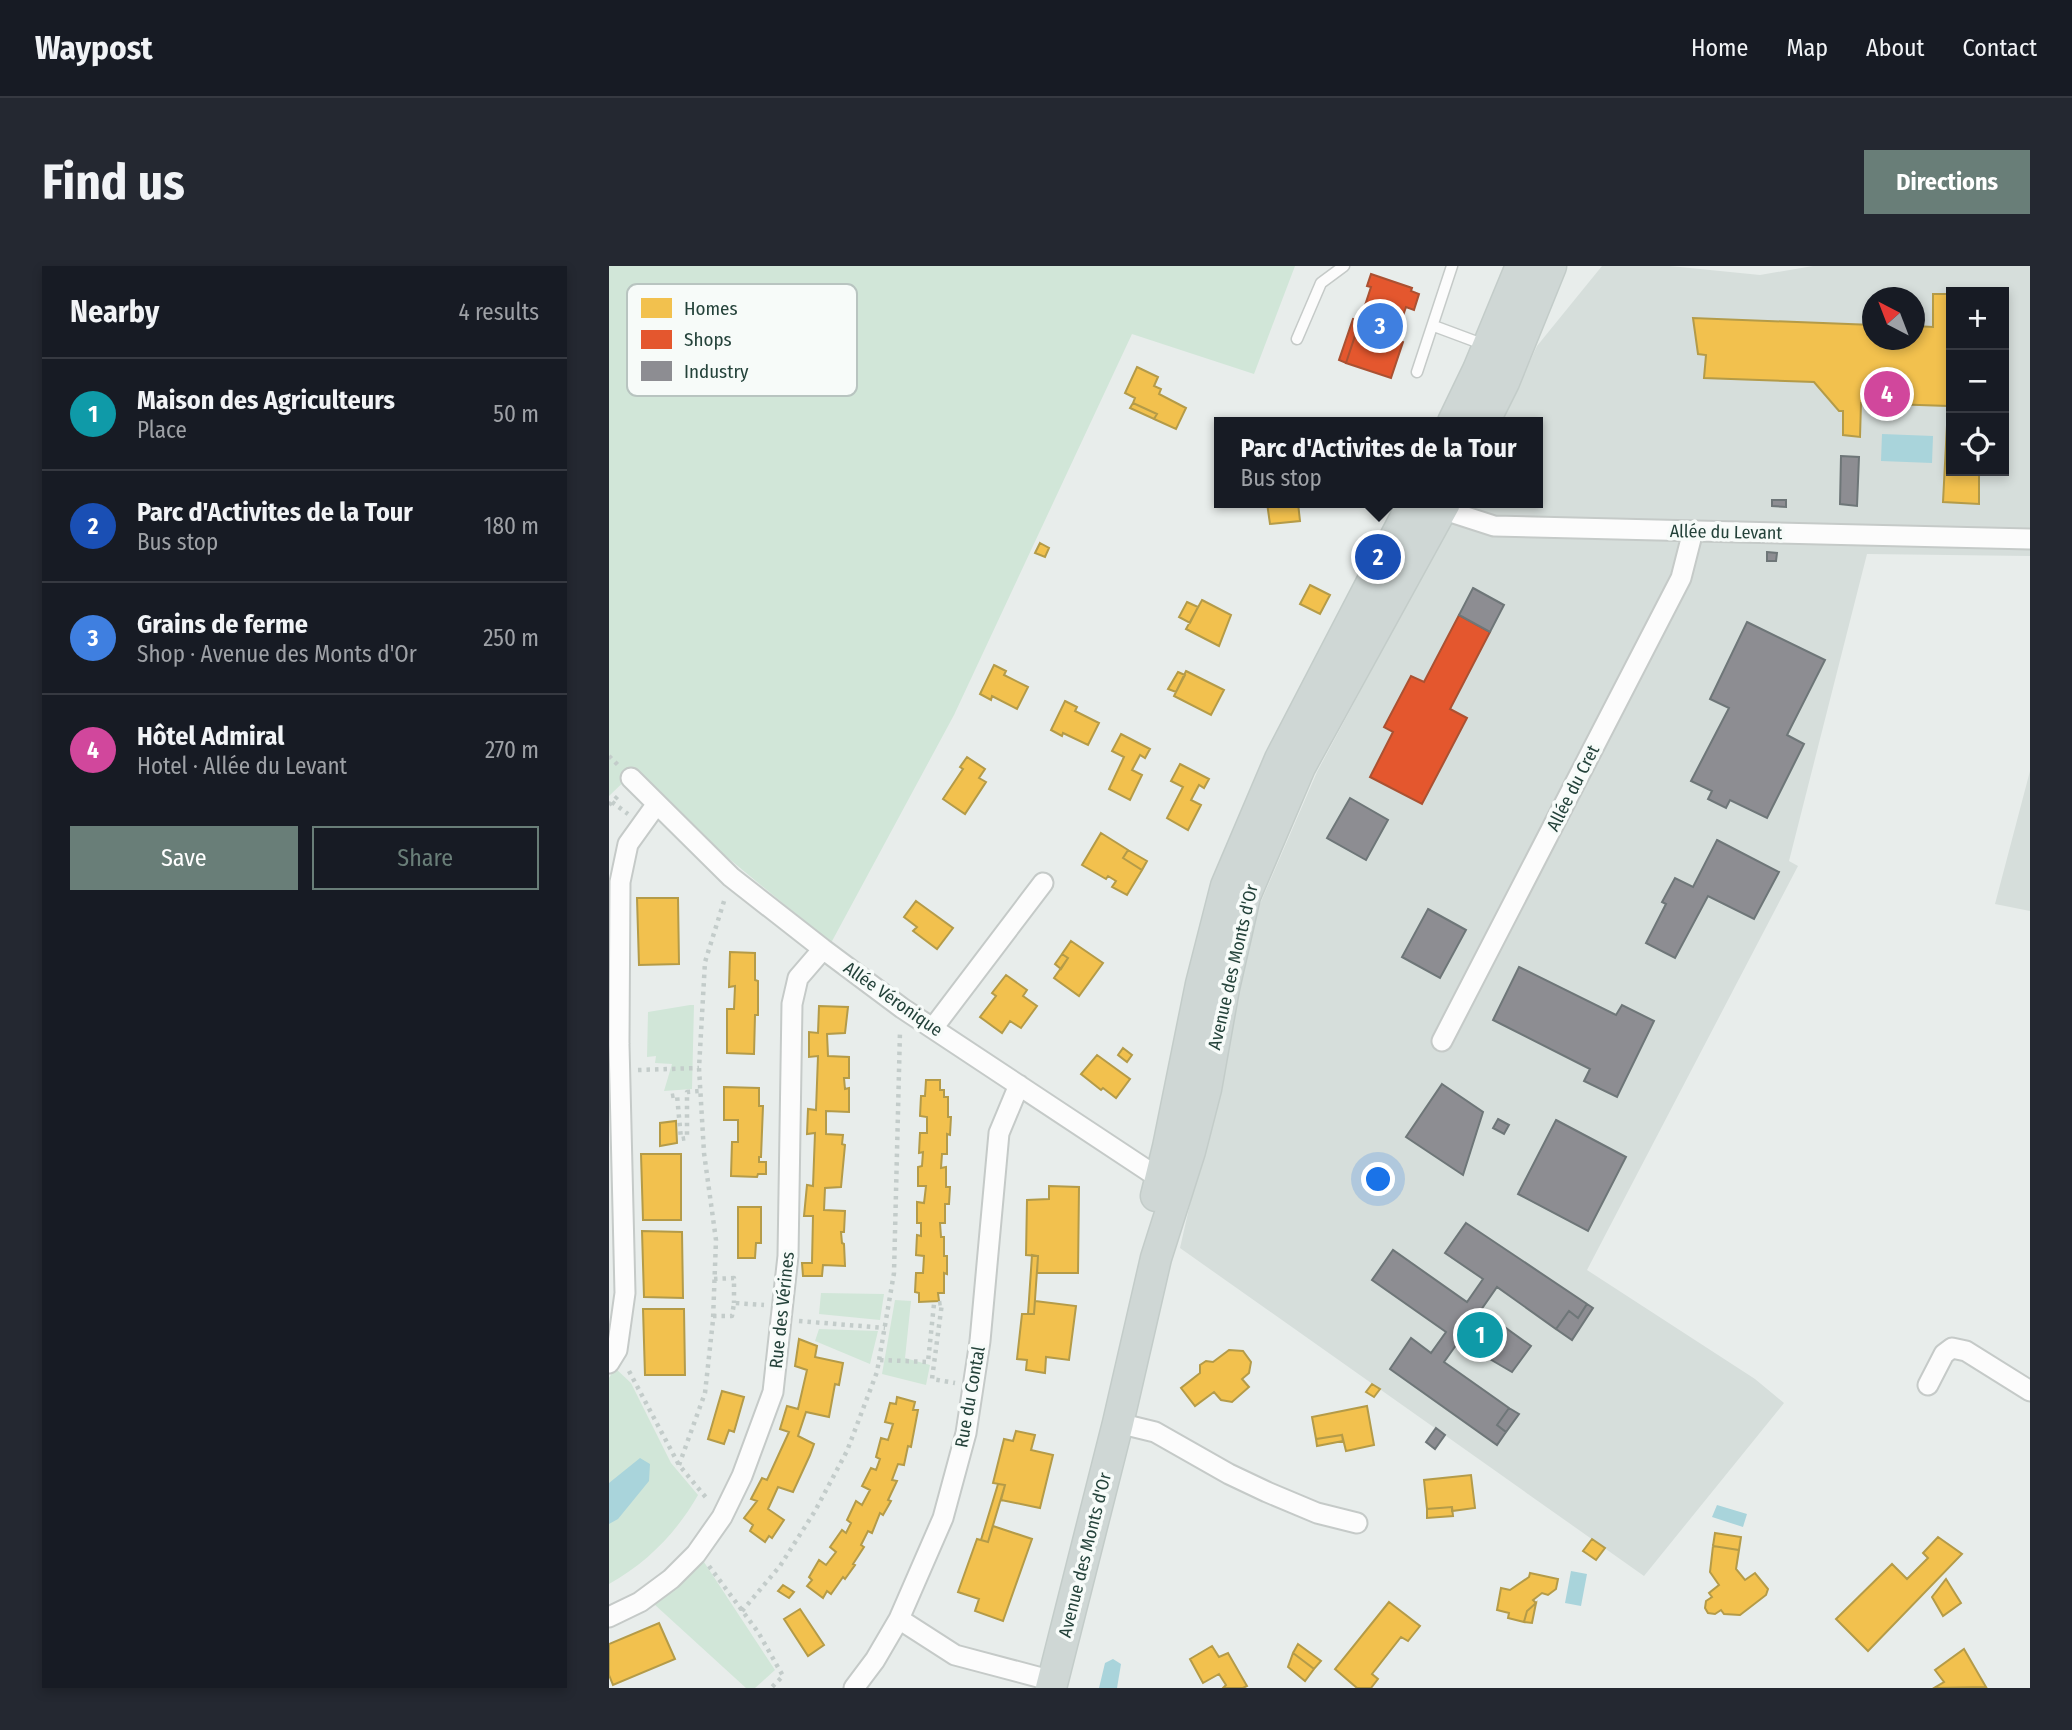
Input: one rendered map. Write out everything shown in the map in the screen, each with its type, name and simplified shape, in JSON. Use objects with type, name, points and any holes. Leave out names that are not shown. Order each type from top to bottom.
[{"type":"main road","points":[[1485,417],[1521,266]]},
{"type":"main road","points":[[1456,417],[1502,351],[1551,266]]},
{"type":"main road","name":"Avenue des Monts d'Or","points":[[1052,1685],[1118,1423],[1138,1269],[1169,1184],[1201,984],[1226,886],[1280,759],[1429,508]]},
{"type":"street","name":"Allée du Levant","points":[[1440,508],[1494,526],[2030,539]]},
{"type":"street","name":"Allée du Cret","points":[[1442,1041],[1681,578],[1693,531]]},
{"type":"street","name":"Allée Véronique","points":[[631,778],[731,877],[823,949],[933,1028],[1169,1184]]},
{"type":"street","points":[[613,1357],[625,1293],[619,1070],[620,882],[628,844],[656,804]]},
{"type":"street","points":[[933,1028],[1043,883]]},
{"type":"street","name":"Rue des Vérines","points":[[609,1617],[640,1602],[671,1579],[696,1554],[722,1517],[742,1476],[773,1392],[788,1256],[792,1004],[798,978],[823,949]]},
{"type":"street","name":"Rue du Contal","points":[[854,1688],[875,1660],[899,1619],[943,1518],[966,1433],[980,1341],[999,1133],[1019,1085]]},
{"type":"street","points":[[1928,1385],[1944,1354],[1952,1348],[1965,1351],[2030,1391]]},
{"type":"street","points":[[1118,1423],[1155,1432],[1267,1492],[1317,1513],[1357,1524]]},
{"type":"street","points":[[899,1619],[955,1655],[1052,1685]]},
{"type":"lane","points":[[1297,339],[1321,284],[1344,266]]},
{"type":"lane","points":[[1417,372],[1452,266]]},
{"type":"lane","points":[[1434,326],[1502,351]]},
{"type":"path","points":[[678,1465],[705,1393],[713,1316],[716,1240],[703,1153],[699,1068],[705,962],[731,877]]},
{"type":"path","points":[[742,1611],[780,1566],[815,1511],[848,1451],[877,1372],[894,1273],[901,1024]]},
{"type":"path","points":[[619,1070],[699,1068]]},
{"type":"path","points":[[671,1096],[677,1095],[681,1139],[687,1138],[687,1092],[700,1091]]},
{"type":"path","points":[[713,1316],[733,1316],[734,1303],[734,1278],[714,1279]]},
{"type":"path","points":[[734,1303],[885,1328]]},
{"type":"path","points":[[880,1360],[928,1362],[934,1304],[941,1303],[933,1379],[973,1387]]},
{"type":"path","points":[[613,1357],[678,1465],[722,1517]]},
{"type":"path","points":[[696,1554],[710,1567],[758,1632],[783,1676],[771,1688]]},
{"type":"shaded area","points":[[1602,266],[1670,266],[1760,275],[1813,266],[2030,266],[2030,556],[1867,554],[1789,861],[1798,866],[1587,1270],[1755,1379],[1784,1403],[1644,1576],[1180,1248],[1256,913],[1317,772],[1458,508],[1543,508],[1543,417],[1504,417],[1537,346]]},
{"type":"shaded area","points":[[2030,771],[2030,911],[1995,904]]},
{"type":"green space","points":[[609,266],[1295,266],[1254,374],[1132,334],[954,715],[831,943],[710,843],[635,771],[609,796]]},
{"type":"green space","points":[[694,1005],[692,1089],[664,1091],[672,1064],[655,1063],[656,1056],[647,1057],[648,1012]]},
{"type":"green space","points":[[821,1293],[884,1294],[880,1320],[819,1314]]},
{"type":"green space","points":[[895,1300],[911,1301],[905,1358],[930,1365],[926,1385],[882,1374]]},
{"type":"green space","points":[[819,1329],[878,1331],[870,1364],[815,1341]]},
{"type":"green space","points":[[615,1368],[631,1383],[671,1463],[698,1495],[681,1522],[660,1546],[609,1584],[609,1378]]},
{"type":"green space","points":[[702,1559],[775,1670],[755,1688],[746,1688],[654,1604]]},
{"type":"water","points":[[1882,434],[1933,436],[1932,463],[1881,461]]},
{"type":"water","points":[[640,1458],[650,1464],[649,1481],[618,1519],[609,1524],[609,1483]]},
{"type":"water","points":[[1717,1505],[1747,1514],[1743,1527],[1712,1517]]},
{"type":"water","points":[[1571,1571],[1587,1574],[1581,1606],[1565,1603]]},
{"type":"water","points":[[1113,1659],[1121,1664],[1117,1688],[1099,1688],[1105,1663]]},
{"type":"building: Homes","points":[[1933,294],[1946,294],[1946,406],[1861,403],[1860,437],[1843,435],[1843,411],[1839,411],[1814,382],[1704,378],[1706,355],[1698,354],[1693,318],[1862,325],[1862,350],[1925,350],[1925,327],[1933,327]]},
{"type":"building: Homes","points":[[1137,367],[1158,377],[1154,386],[1161,389],[1159,394],[1186,408],[1176,429],[1154,419],[1157,414],[1133,403],[1135,398],[1125,393]]},
{"type":"building: Homes","points":[[1133,403],[1157,414],[1154,419],[1130,408]]},
{"type":"building: Homes","points":[[1946,444],[1946,476],[1979,476],[1979,504],[1943,502]]},
{"type":"building: Homes","points":[[1268,508],[1299,508],[1300,521],[1270,524]]},
{"type":"building: Homes","points":[[1040,543],[1049,548],[1045,557],[1035,553]]},
{"type":"building: Homes","points":[[1310,585],[1330,595],[1320,614],[1300,604]]},
{"type":"building: Homes","points":[[1202,600],[1231,615],[1219,646],[1186,629]]},
{"type":"building: Homes","points":[[1187,602],[1198,607],[1190,623],[1179,617]]},
{"type":"building: Homes","points":[[994,665],[1006,671],[1004,675],[1028,687],[1017,709],[992,696],[991,700],[980,694]]},
{"type":"building: Homes","points":[[1186,671],[1224,690],[1211,715],[1174,696]]},
{"type":"building: Homes","points":[[1178,672],[1185,675],[1176,692],[1168,689]]},
{"type":"building: Homes","points":[[1065,701],[1077,707],[1075,711],[1099,723],[1088,745],[1051,730]]},
{"type":"building: Homes","points":[[1121,734],[1150,749],[1145,758],[1140,755],[1132,770],[1142,775],[1130,800],[1109,789],[1124,757],[1112,751]]},
{"type":"building: Homes","points":[[967,757],[985,769],[979,778],[986,782],[965,814],[943,799],[963,769],[960,767]]},
{"type":"building: Homes","points":[[1180,764],[1209,779],[1204,788],[1199,785],[1191,800],[1201,805],[1188,830],[1167,818],[1183,787],[1171,781]]},
{"type":"building: Homes","points":[[1101,833],[1128,850],[1123,858],[1142,870],[1127,895],[1112,887],[1116,881],[1108,876],[1106,879],[1082,865]]},
{"type":"building: Homes","points":[[1128,850],[1147,861],[1142,870],[1123,858]]},
{"type":"building: Homes","points":[[637,898],[678,898],[679,964],[639,965]]},
{"type":"building: Homes","points":[[916,901],[953,928],[937,949],[913,931],[917,927],[904,917]]},
{"type":"building: Homes","points":[[1071,941],[1103,963],[1079,996],[1054,978],[1068,958],[1062,954]]},
{"type":"building: Homes","points":[[730,952],[755,953],[758,1015],[755,1015],[754,1054],[727,1053],[727,1009],[734,1009],[735,986],[729,987]]},
{"type":"building: Homes","points":[[1062,954],[1068,958],[1061,969],[1055,964]]},
{"type":"building: Homes","points":[[1006,975],[1027,990],[1023,996],[1037,1006],[1021,1028],[1010,1021],[1002,1033],[980,1017],[996,996],[992,993]]},
{"type":"building: Homes","points":[[819,1006],[848,1007],[845,1033],[827,1034],[828,1056],[849,1057],[849,1078],[844,1078],[845,1089],[849,1088],[849,1112],[826,1111],[826,1134],[843,1135],[842,1144],[845,1145],[841,1187],[825,1188],[824,1210],[845,1211],[844,1232],[841,1232],[845,1266],[823,1265],[822,1276],[803,1276],[802,1263],[812,1263],[813,1216],[804,1216],[807,1185],[813,1186],[815,1133],[807,1134],[808,1109],[816,1110],[818,1056],[809,1057],[809,1032],[818,1033]]},
{"type":"building: Homes","points":[[1123,1048],[1132,1055],[1127,1062],[1118,1055]]},
{"type":"building: Homes","points":[[1097,1055],[1130,1079],[1116,1098],[1081,1074]]},
{"type":"building: Homes","points":[[926,1080],[940,1080],[940,1090],[944,1090],[944,1097],[948,1097],[950,1135],[947,1134],[947,1154],[942,1154],[941,1168],[946,1167],[946,1187],[950,1187],[949,1204],[945,1204],[945,1223],[940,1223],[941,1237],[944,1237],[944,1256],[947,1256],[944,1293],[938,1293],[939,1301],[919,1302],[919,1293],[915,1292],[916,1273],[923,1273],[924,1256],[916,1255],[917,1235],[921,1236],[921,1223],[917,1223],[917,1202],[924,1203],[926,1186],[918,1186],[918,1167],[922,1166],[923,1152],[919,1153],[920,1133],[927,1133],[927,1117],[920,1116],[921,1096],[925,1096]]},
{"type":"building: Homes","points":[[724,1087],[759,1088],[759,1106],[763,1106],[759,1162],[766,1162],[766,1174],[758,1174],[757,1177],[731,1176],[732,1142],[738,1142],[738,1120],[724,1120]]},
{"type":"building: Homes","points":[[676,1121],[677,1143],[660,1146],[660,1123]]},
{"type":"building: Homes","points":[[641,1154],[681,1154],[681,1220],[643,1220]]},
{"type":"building: Homes","points":[[1049,1186],[1079,1187],[1078,1273],[1037,1273],[1038,1256],[1026,1255],[1027,1200],[1049,1199]]},
{"type":"building: Homes","points":[[738,1207],[761,1207],[761,1243],[756,1243],[755,1258],[738,1258]]},
{"type":"building: Homes","points":[[642,1231],[682,1232],[683,1298],[644,1297]]},
{"type":"building: Homes","points":[[1032,1255],[1038,1256],[1034,1314],[1028,1314]]},
{"type":"building: Homes","points":[[1035,1301],[1076,1306],[1069,1360],[1046,1357],[1045,1373],[1026,1370],[1027,1360],[1017,1359],[1022,1314],[1034,1314]]},
{"type":"building: Homes","points":[[643,1309],[684,1309],[685,1375],[645,1375]]},
{"type":"building: Homes","points":[[799,1339],[817,1346],[815,1357],[843,1363],[839,1385],[835,1384],[829,1417],[806,1412],[798,1436],[814,1444],[793,1492],[778,1487],[768,1509],[784,1520],[772,1538],[769,1536],[765,1542],[750,1531],[753,1525],[744,1518],[757,1501],[751,1499],[762,1478],[767,1480],[789,1432],[780,1429],[787,1406],[798,1409],[807,1370],[795,1366]]},
{"type":"building: Homes","points":[[1229,1350],[1243,1351],[1251,1362],[1249,1373],[1242,1379],[1249,1387],[1232,1402],[1221,1400],[1214,1392],[1195,1406],[1181,1388],[1200,1373],[1200,1365],[1206,1361],[1213,1362]]},
{"type":"building: Homes","points":[[1372,1384],[1380,1389],[1374,1397],[1366,1392]]},
{"type":"building: Homes","points":[[722,1391],[744,1397],[734,1432],[729,1430],[724,1444],[708,1439]]},
{"type":"building: Homes","points":[[897,1397],[915,1402],[913,1410],[918,1410],[911,1447],[908,1446],[904,1465],[898,1464],[892,1480],[897,1481],[888,1500],[891,1501],[883,1515],[880,1513],[872,1533],[868,1531],[861,1545],[864,1547],[853,1564],[855,1565],[831,1594],[827,1591],[823,1598],[807,1586],[812,1580],[809,1577],[819,1560],[826,1565],[836,1552],[830,1547],[842,1530],[846,1533],[851,1523],[847,1520],[856,1501],[862,1505],[870,1490],[862,1486],[871,1468],[876,1470],[880,1459],[876,1457],[881,1438],[888,1440],[893,1424],[885,1422],[890,1403],[896,1404]]},
{"type":"building: Homes","points":[[1367,1406],[1374,1445],[1346,1451],[1342,1435],[1316,1439],[1312,1417]]},
{"type":"building: Homes","points":[[1016,1431],[1035,1435],[1031,1450],[1053,1455],[1040,1508],[1001,1500],[1005,1485],[993,1483],[1004,1439],[1013,1441]]},
{"type":"building: Homes","points":[[1342,1435],[1343,1441],[1317,1446],[1316,1439]]},
{"type":"building: Homes","points":[[1471,1475],[1475,1508],[1452,1511],[1452,1507],[1427,1509],[1424,1480]]},
{"type":"building: Homes","points":[[998,1484],[1005,1485],[988,1542],[981,1540]]},
{"type":"building: Homes","points":[[1452,1507],[1453,1516],[1427,1518],[1427,1509]]},
{"type":"building: Homes","points":[[993,1526],[1032,1539],[1003,1621],[975,1611],[979,1599],[958,1592],[977,1539],[988,1542]]},
{"type":"building: Homes","points":[[1715,1533],[1741,1537],[1739,1550],[1713,1546]]},
{"type":"building: Homes","points":[[1938,1537],[1962,1554],[1868,1651],[1836,1619],[1892,1564],[1907,1579],[1928,1558],[1923,1553]]},
{"type":"building: Homes","points":[[1592,1539],[1605,1548],[1596,1560],[1583,1551]]},
{"type":"building: Homes","points":[[1713,1546],[1739,1550],[1736,1569],[1745,1580],[1755,1573],[1768,1589],[1766,1595],[1740,1615],[1724,1614],[1721,1610],[1715,1614],[1708,1613],[1705,1608],[1706,1601],[1712,1597],[1709,1593],[1719,1585],[1710,1572]]},
{"type":"building: Homes","points":[[1530,1573],[1558,1579],[1556,1589],[1548,1595],[1542,1593],[1533,1600],[1536,1603],[1527,1611],[1524,1622],[1508,1618],[1509,1613],[1497,1610],[1501,1588],[1510,1590],[1529,1577]]},
{"type":"building: Homes","points":[[1946,1579],[1961,1603],[1943,1616],[1932,1597]]},
{"type":"building: Homes","points":[[783,1585],[794,1592],[789,1598],[778,1591]]},
{"type":"building: Homes","points":[[1389,1602],[1420,1626],[1408,1641],[1401,1637],[1372,1674],[1378,1679],[1371,1688],[1357,1688],[1335,1669]]},
{"type":"building: Homes","points":[[1536,1603],[1532,1623],[1524,1622],[1527,1611]]},
{"type":"building: Homes","points":[[800,1609],[824,1645],[808,1656],[784,1619]]},
{"type":"building: Homes","points":[[659,1623],[675,1659],[613,1685],[609,1675],[609,1644]]},
{"type":"building: Homes","points":[[1298,1644],[1321,1661],[1314,1669],[1293,1653]]},
{"type":"building: Homes","points":[[1212,1646],[1219,1657],[1228,1653],[1247,1686],[1223,1688],[1226,1685],[1219,1674],[1203,1683],[1190,1659]]},
{"type":"building: Homes","points":[[1964,1649],[1986,1687],[1934,1688],[1944,1682],[1935,1670]]},
{"type":"building: Homes","points":[[1293,1653],[1314,1669],[1305,1681],[1288,1667]]},
{"type":"building: Shops","points":[[1371,274],[1412,288],[1411,291],[1419,294],[1414,310],[1406,307],[1395,339],[1403,342],[1391,378],[1346,363],[1371,287],[1367,286]]},
{"type":"building: Shops","points":[[1353,319],[1360,321],[1346,363],[1339,360]]},
{"type":"building: Shops","points":[[1459,615],[1490,632],[1450,709],[1467,718],[1422,804],[1370,777],[1393,732],[1384,727],[1411,676],[1424,682]]},
{"type":"building: Industry","points":[[1841,456],[1859,457],[1857,506],[1840,504]]},
{"type":"building: Industry","points":[[1772,500],[1786,500],[1786,507],[1772,506]]},
{"type":"building: Industry","points":[[1767,552],[1777,553],[1776,561],[1767,561]]},
{"type":"building: Industry","points":[[1473,588],[1504,605],[1490,632],[1459,615]]},
{"type":"building: Industry","points":[[1747,622],[1825,660],[1787,735],[1804,744],[1767,818],[1730,800],[1726,808],[1708,799],[1712,791],[1691,781],[1729,708],[1710,699]]},
{"type":"building: Industry","points":[[1350,798],[1388,820],[1366,860],[1327,838]]},
{"type":"building: Industry","points":[[1717,840],[1779,872],[1754,919],[1708,896],[1675,958],[1646,943],[1666,904],[1662,902],[1675,878],[1693,887]]},
{"type":"building: Industry","points":[[1428,909],[1466,930],[1440,978],[1402,957]]},
{"type":"building: Industry","points":[[1519,967],[1616,1015],[1622,1005],[1654,1021],[1617,1097],[1584,1081],[1590,1069],[1493,1020]]},
{"type":"building: Industry","points":[[1442,1084],[1483,1112],[1463,1175],[1406,1137]]},
{"type":"building: Industry","points":[[1498,1119],[1509,1125],[1504,1134],[1493,1128]]},
{"type":"building: Industry","points":[[1556,1120],[1626,1157],[1588,1231],[1518,1194]]},
{"type":"building: Industry","points":[[1466,1223],[1587,1304],[1578,1318],[1569,1311],[1556,1329],[1497,1287],[1481,1310],[1531,1346],[1512,1372],[1459,1341],[1444,1362],[1509,1408],[1497,1425],[1506,1432],[1497,1445],[1390,1369],[1411,1338],[1431,1353],[1446,1332],[1372,1280],[1393,1250],[1467,1302],[1483,1279],[1445,1253]]},
{"type":"building: Industry","points":[[1587,1304],[1593,1308],[1572,1340],[1556,1329],[1569,1311],[1578,1318]]},
{"type":"building: Industry","points":[[1509,1408],[1519,1414],[1506,1432],[1497,1425]]},
{"type":"building: Industry","points":[[1436,1428],[1445,1435],[1435,1449],[1426,1442]]},
{"type":"place","name":"Grains de ferme","points":[[1380,326]]},
{"type":"place","name":"Hôtel Admiral","points":[[1887,394]]},
{"type":"place","name":"Parc d'Activites de la Tour","points":[[1378,557]]},
{"type":"place","name":"Maison des Agriculteurs","points":[[1480,1335]]}]
